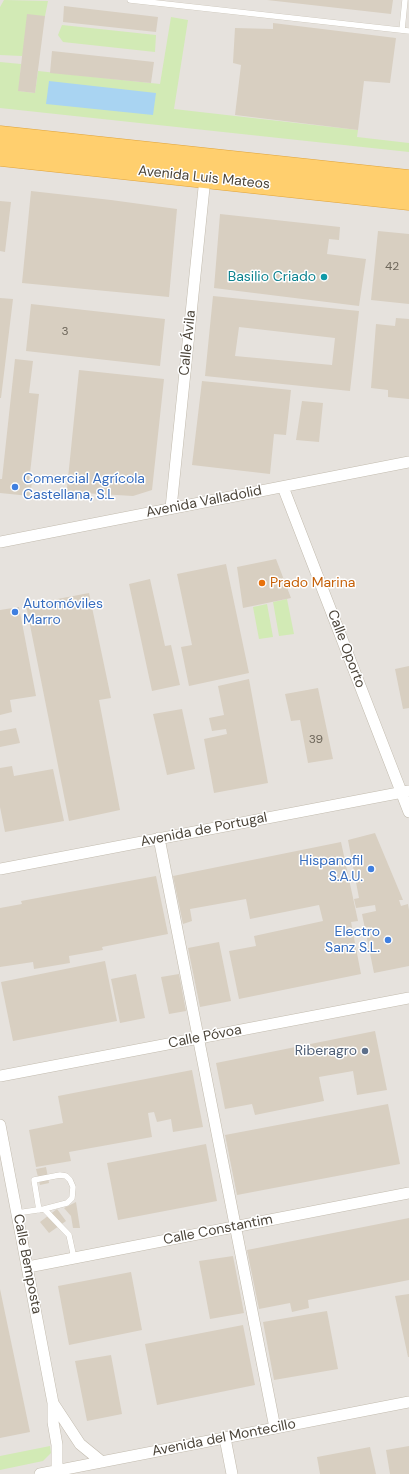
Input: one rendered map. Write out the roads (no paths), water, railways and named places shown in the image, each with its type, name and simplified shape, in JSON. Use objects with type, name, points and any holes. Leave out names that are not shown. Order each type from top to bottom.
[{"type":"highway","name":"Avenida Luis Mateos","points":[[0,136],[409,180]]},
{"type":"highway","name":"Avenida Luis Mateos","points":[[0,156],[409,200]]},
{"type":"street","name":"Calle Ávila","points":[[171,508],[205,178]]},
{"type":"street","name":"Avenida Valladolid","points":[[0,542],[409,462]]},
{"type":"street","name":"Calle Oporto","points":[[283,487],[405,792],[409,812]]},
{"type":"street","name":"Avenida de Portugal","points":[[0,869],[405,792]]},
{"type":"street","points":[[158,838],[275,1428]]},
{"type":"street","name":"Calle Póvoa","points":[[0,1076],[409,998]]},
{"type":"street","name":"Calle Bemposta","points":[[0,1126],[53,1402],[53,1422],[57,1445],[57,1471]]},
{"type":"street","name":"Calle Constantim","points":[[28,1267],[409,1194]]},
{"type":"street","name":"Calle Bemposta","points":[[53,1402],[80,1444],[102,1462]]},
{"type":"street","name":"Avenida del Montecillo","points":[[40,1474],[409,1402]]},
{"type":"street","points":[[225,1438],[232,1474]]},
{"type":"lane","points":[[130,0],[409,31]]},
{"type":"lane","points":[[402,30],[405,0]]},
{"type":"lane","points":[[17,1213],[42,1209],[67,1203],[72,1198],[72,1187],[70,1180],[66,1176],[60,1175],[34,1180],[42,1209],[70,1235],[74,1258]]},
{"type":"water","points":[[49,81],[156,93],[153,115],[46,104]]},
{"type":"place","name":"Basilio Criado","points":[[324,277]]},
{"type":"place","name":"Comercial Agrícola Castellana, S.L","points":[[15,487]]},
{"type":"place","name":"Prado Marina","points":[[262,583]]},
{"type":"place","name":"Automóviles Marro","points":[[15,612]]},
{"type":"place","name":"Hispanofil S.A.U.","points":[[371,869]]},
{"type":"place","name":"Electro Sanz S.L.","points":[[388,940]]},
{"type":"place","name":"Riberagro","points":[[365,1051]]}]
